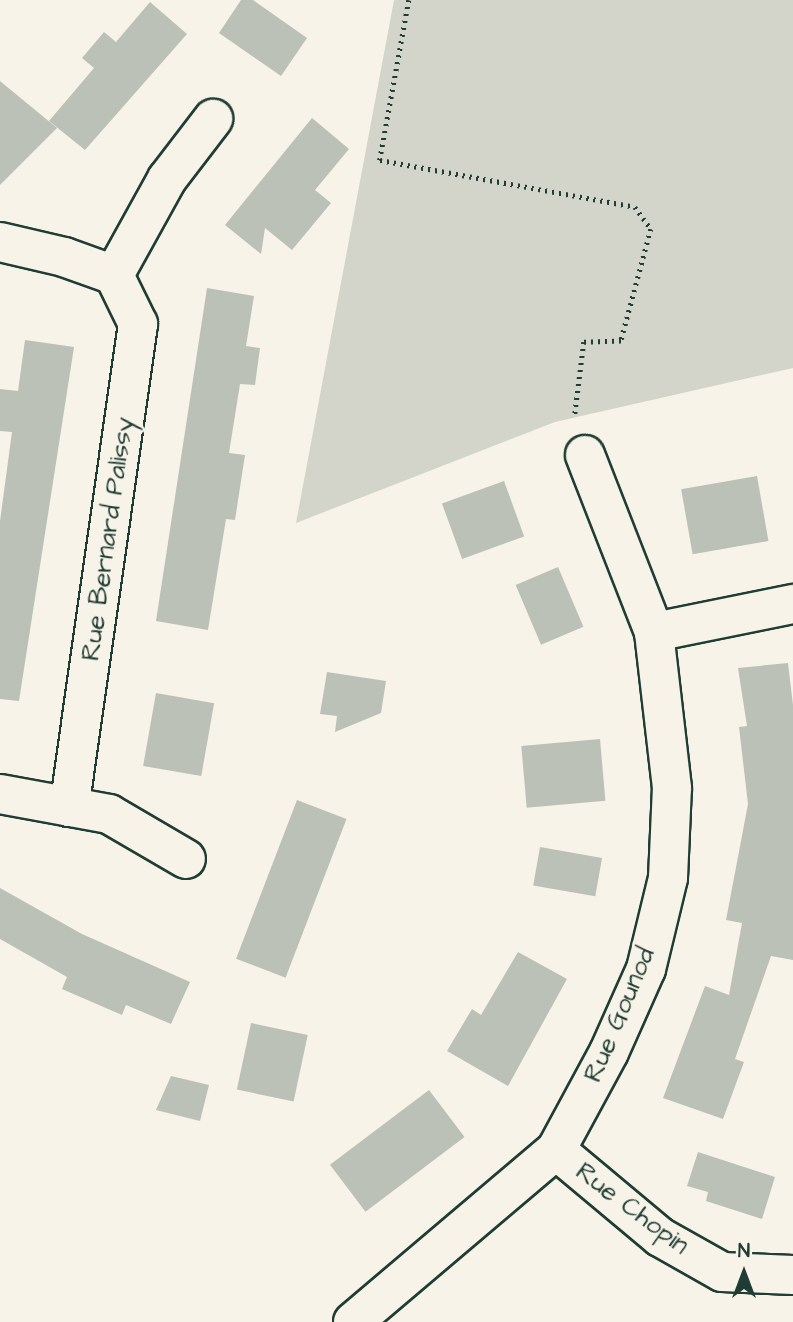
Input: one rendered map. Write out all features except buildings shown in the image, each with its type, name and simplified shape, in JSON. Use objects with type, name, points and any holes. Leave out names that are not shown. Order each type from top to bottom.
[{"type":"street","points":[[0,242],[64,257],[114,275],[167,179],[214,119]]},
{"type":"street","name":"Rue Bernard Palissy","points":[[69,807],[138,324],[114,275]]},
{"type":"street","name":"Rue Gounod","points":[[353,1322],[556,1150],[609,1052],[646,969],[668,878],[672,788],[653,632],[585,455]]},
{"type":"street","points":[[653,632],[793,604]]},
{"type":"street","points":[[0,794],[109,814],[186,859]]},
{"type":"street","name":"Rue Chopin","points":[[556,1150],[660,1237],[722,1272],[793,1275]]},
{"type":"path","points":[[409,0],[380,160],[635,207],[651,229],[621,341],[584,342],[573,428],[585,455]]},
{"type":"shaded area","points":[[394,0],[793,0],[793,368],[555,422],[296,523]]}]
